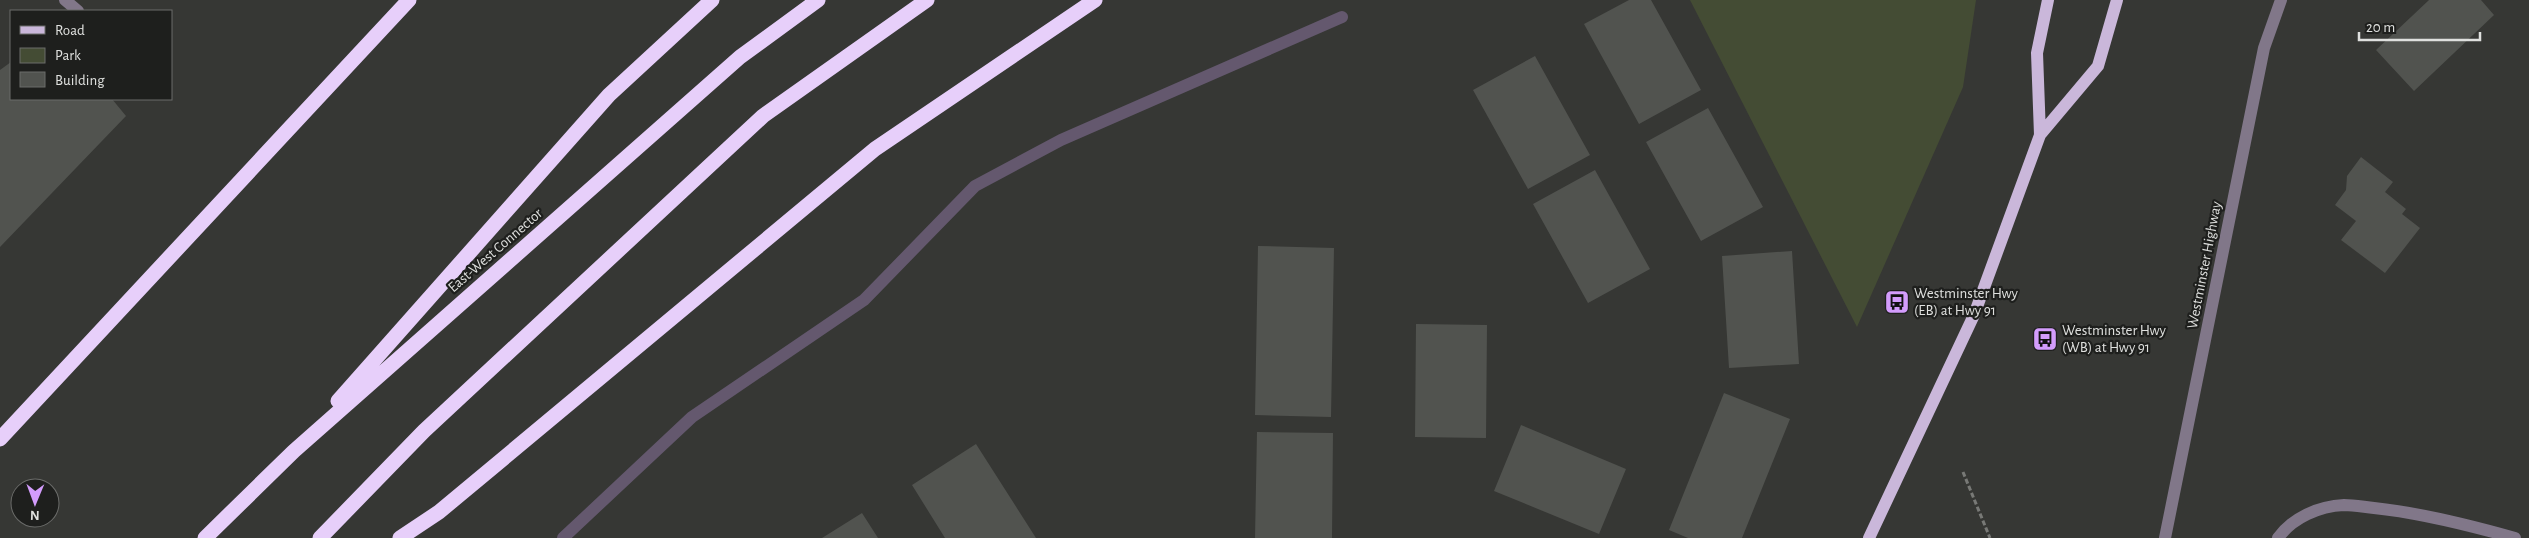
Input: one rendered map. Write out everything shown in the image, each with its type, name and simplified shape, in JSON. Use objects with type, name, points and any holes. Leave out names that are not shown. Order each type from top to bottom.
[{"type":"highway","points":[[0,439],[409,0]]},
{"type":"highway","points":[[294,451],[609,95],[712,0]]},
{"type":"highway","name":"East-West Connector","points":[[205,538],[294,451],[740,57],[818,0]]},
{"type":"highway","points":[[320,538],[424,431],[763,116],[927,0]]},
{"type":"highway","points":[[400,538],[438,512],[875,149],[1095,0]]},
{"type":"main road","points":[[2040,136],[2037,53],[2048,0]]},
{"type":"main road","points":[[1869,538],[1974,315],[2040,136],[2098,66],[2117,0]]},
{"type":"street","points":[[65,0],[77,10]]},
{"type":"street","name":"Westminster Highway","points":[[2165,538],[2264,48],[2281,0]]},
{"type":"street","points":[[2278,538],[2286,526],[2309,513],[2343,505],[2398,511],[2470,525],[2516,538]]},
{"type":"path","points":[[1963,472],[1990,538]]},
{"type":"green space","points":[[1690,0],[1976,0],[1963,87],[1857,327]]},
{"type":"building","points":[[1629,0],[1651,0],[1701,90],[1639,124],[1584,24]]},
{"type":"building","points":[[2429,0],[2481,0],[2494,15],[2414,91],[2376,50]]},
{"type":"building","points":[[1535,56],[1590,155],[1528,189],[1473,90]]},
{"type":"building","points":[[10,63],[10,100],[113,100],[126,116],[0,247],[0,70]]},
{"type":"building","points":[[1708,108],[1763,207],[1701,241],[1646,142]]},
{"type":"building","points":[[2361,157],[2393,182],[2385,192],[2406,209],[2402,214],[2420,228],[2385,273],[2341,240],[2356,221],[2335,205],[2346,190],[2347,176]]},
{"type":"building","points":[[1595,170],[1650,269],[1588,303],[1533,204]]},
{"type":"building","points":[[1258,246],[1334,248],[1331,417],[1255,415]]},
{"type":"building","points":[[1792,251],[1799,364],[1729,368],[1722,256]]},
{"type":"building","points":[[1416,324],[1487,325],[1486,438],[1415,437]]},
{"type":"building","points":[[1724,393],[1790,419],[1742,538],[1688,538],[1669,530]]},
{"type":"building","points":[[1521,425],[1626,469],[1599,534],[1494,491]]},
{"type":"building","points":[[1257,432],[1333,433],[1332,538],[1255,538]]},
{"type":"building","points":[[976,444],[1036,538],[945,538],[912,485]]},
{"type":"building","points":[[862,513],[878,538],[822,538]]},
{"type":"waterway","points":[[563,538],[692,417],[864,300],[975,186],[1061,140],[1342,17]]},
{"type":"place","name":"Westminster Hwy (EB) at Hwy 91","points":[[1897,302]]},
{"type":"place","name":"Westminster Hwy (WB) at Hwy 91","points":[[2045,339]]}]
